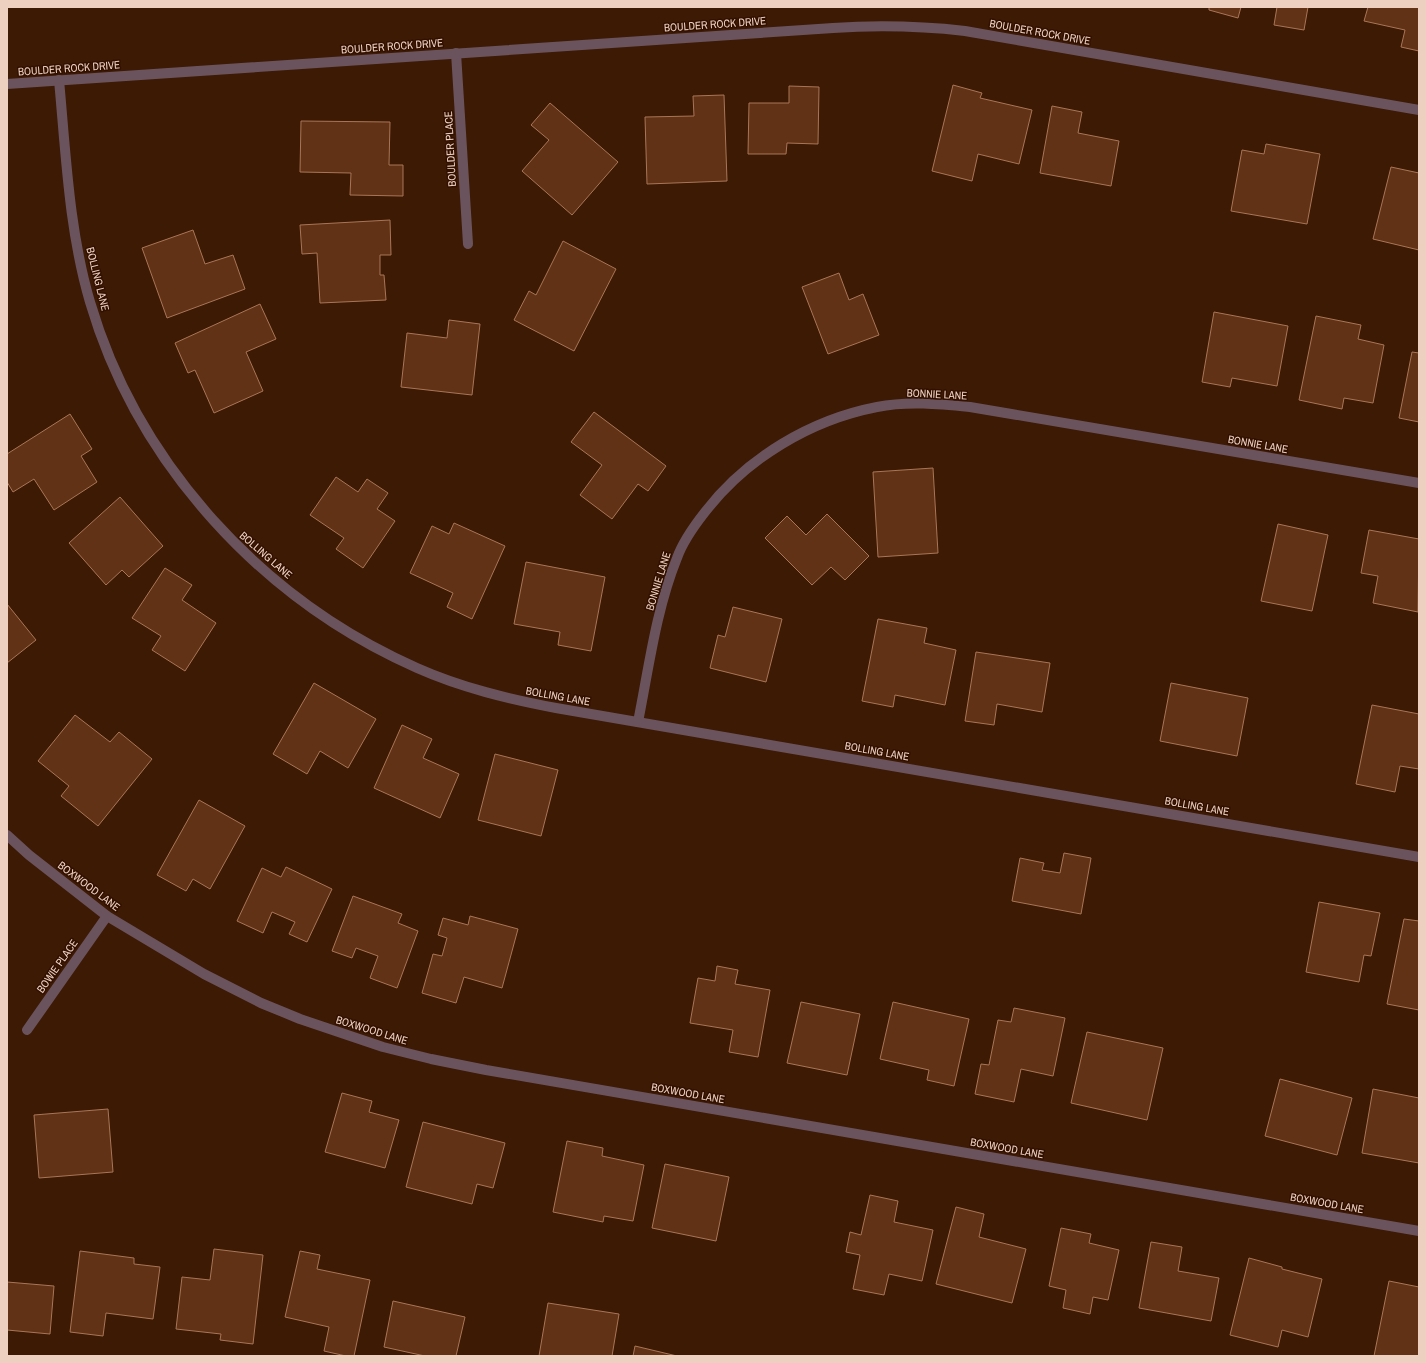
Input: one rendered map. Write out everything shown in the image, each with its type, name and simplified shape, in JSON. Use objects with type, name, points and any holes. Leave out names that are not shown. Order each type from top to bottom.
[{"type":"street","name":"BOULDER ROCK DRIVE","points":[[7,84],[456,53],[888,26],[964,31],[1419,110]]},
{"type":"street","name":"BOULDER PLACE","points":[[456,53],[468,244]]},
{"type":"street","name":"BOLLING LANE","points":[[59,80],[72,221],[90,302],[103,342],[133,408],[171,468],[216,524],[236,546],[262,570],[321,615],[384,652],[450,681],[517,700],[1419,857]]},
{"type":"street","name":"BONNIE LANE","points":[[638,722],[656,629],[668,582],[677,556],[698,521],[730,484],[773,449],[802,432],[853,412],[878,406],[905,404],[938,404],[970,407],[1419,483]]},
{"type":"street","name":"BOXWOOD LANE","points":[[7,835],[29,855],[107,916],[204,974],[261,1003],[300,1019],[383,1047],[431,1059],[494,1071],[1419,1231]]},
{"type":"street","name":"BOWIE PLACE","points":[[27,1030],[107,916]]},
{"type":"building","points":[[1209,7],[1241,7],[1238,18],[1209,10]]},
{"type":"building","points":[[1277,7],[1308,7],[1304,30],[1274,25]]},
{"type":"building","points":[[1368,7],[1419,7],[1419,51],[1401,47],[1405,30],[1364,21]]},
{"type":"building","points":[[953,85],[982,93],[980,98],[1032,110],[1019,164],[978,154],[972,181],[932,171]]},
{"type":"building","points":[[789,86],[819,87],[818,144],[787,143],[786,154],[748,154],[749,103],[789,103]]},
{"type":"building","points":[[724,95],[727,181],[647,184],[645,117],[694,116],[693,96]]},
{"type":"building","points":[[550,103],[618,162],[572,215],[522,171],[549,140],[531,125]]},
{"type":"building","points":[[1052,106],[1082,112],[1078,133],[1119,141],[1111,186],[1040,173]]},
{"type":"building","points":[[301,121],[390,122],[389,165],[403,165],[403,196],[350,195],[351,173],[300,172]]},
{"type":"building","points":[[1266,144],[1320,154],[1307,224],[1231,211],[1242,150],[1264,154]]},
{"type":"building","points":[[1391,167],[1419,173],[1419,250],[1373,239]]},
{"type":"building","points":[[390,220],[391,255],[380,255],[380,275],[384,275],[386,300],[320,303],[317,253],[302,254],[300,225]]},
{"type":"building","points":[[193,230],[205,264],[233,255],[245,289],[167,318],[142,248]]},
{"type":"building","points":[[563,241],[616,269],[574,351],[514,320],[529,291],[536,295]]},
{"type":"building","points":[[839,273],[849,300],[863,294],[879,335],[828,354],[802,287]]},
{"type":"building","points":[[260,304],[276,339],[246,352],[263,391],[214,413],[195,370],[188,373],[175,343]]},
{"type":"building","points":[[1214,312],[1288,326],[1277,386],[1232,378],[1230,387],[1202,382]]},
{"type":"building","points":[[1316,316],[1361,325],[1358,339],[1384,345],[1373,403],[1344,398],[1342,409],[1299,400]]},
{"type":"building","points":[[449,320],[480,324],[472,395],[401,387],[407,333],[447,338]]},
{"type":"building","points":[[1412,352],[1419,353],[1419,422],[1399,418]]},
{"type":"building","points":[[594,412],[666,466],[648,491],[638,484],[612,519],[580,495],[602,465],[571,442]]},
{"type":"building","points":[[70,414],[92,449],[81,456],[97,482],[54,510],[34,479],[13,492],[7,482],[7,454]]},
{"type":"building","points":[[933,468],[938,553],[878,557],[873,472]]},
{"type":"building","points":[[336,477],[358,492],[367,479],[388,493],[377,509],[395,521],[363,568],[336,549],[344,538],[310,515]]},
{"type":"building","points":[[120,497],[163,546],[129,577],[122,570],[106,585],[69,543]]},
{"type":"building","points":[[827,514],[869,556],[845,580],[831,567],[812,585],[765,538],[787,516],[806,535]]},
{"type":"building","points":[[454,523],[505,546],[472,619],[447,607],[453,593],[410,573],[432,526],[449,534]]},
{"type":"building","points":[[1278,524],[1328,535],[1312,611],[1261,601]]},
{"type":"building","points":[[1369,530],[1419,539],[1418,612],[1373,603],[1378,576],[1361,573]]},
{"type":"building","points":[[526,562],[605,577],[591,651],[558,645],[560,632],[514,624]]},
{"type":"building","points":[[165,568],[192,585],[182,600],[216,623],[185,671],[152,650],[161,636],[132,618]]},
{"type":"building","points":[[7,604],[36,640],[7,663]]},
{"type":"building","points":[[733,607],[782,619],[766,682],[710,668],[718,635],[725,637]]},
{"type":"building","points":[[878,619],[927,628],[924,643],[956,650],[945,705],[895,695],[893,707],[862,701]]},
{"type":"building","points":[[976,652],[1050,663],[1042,712],[997,704],[994,725],[965,721]]},
{"type":"building","points":[[314,683],[376,719],[348,768],[320,751],[307,774],[273,754]]},
{"type":"building","points":[[1171,683],[1248,698],[1237,756],[1160,741]]},
{"type":"building","points":[[1372,705],[1419,714],[1419,769],[1400,766],[1395,792],[1356,784]]},
{"type":"building","points":[[75,715],[110,742],[119,732],[152,759],[98,826],[61,796],[69,786],[38,761]]},
{"type":"building","points":[[402,725],[432,739],[423,758],[459,774],[440,818],[374,788]]},
{"type":"building","points":[[495,754],[558,770],[541,836],[478,820]]},
{"type":"building","points":[[199,800],[245,826],[210,889],[193,879],[186,891],[157,875]]},
{"type":"building","points":[[1064,853],[1091,858],[1081,914],[1012,901],[1020,858],[1044,863],[1042,870],[1060,873]]},
{"type":"building","points":[[286,867],[332,889],[307,942],[289,934],[295,922],[272,912],[263,933],[237,921],[262,868],[281,877]]},
{"type":"building","points":[[353,896],[402,914],[398,923],[418,931],[397,988],[370,978],[378,956],[356,948],[352,958],[332,951]]},
{"type":"building","points":[[1319,902],[1380,913],[1371,956],[1364,955],[1359,982],[1306,972]]},
{"type":"building","points":[[470,916],[518,929],[502,988],[464,977],[456,1003],[422,993],[433,954],[442,956],[447,938],[438,935],[443,918],[468,925]]},
{"type":"building","points":[[1404,919],[1419,921],[1419,1010],[1387,1004]]},
{"type":"building","points":[[717,966],[738,970],[735,984],[770,990],[758,1057],[729,1052],[733,1030],[690,1023],[698,978],[715,981]]},
{"type":"building","points":[[801,1002],[860,1014],[847,1075],[787,1063]]},
{"type":"building","points":[[893,1002],[969,1019],[954,1086],[927,1080],[929,1070],[880,1059]]},
{"type":"building","points":[[1014,1008],[1065,1018],[1053,1076],[1021,1069],[1014,1102],[975,1094],[981,1064],[989,1065],[998,1020],[1011,1022]]},
{"type":"building","points":[[1087,1032],[1163,1048],[1147,1120],[1071,1103]]},
{"type":"building","points":[[1280,1079],[1352,1098],[1337,1155],[1265,1136]]},
{"type":"building","points":[[1373,1089],[1419,1098],[1419,1163],[1362,1153]]},
{"type":"building","points":[[342,1093],[372,1101],[369,1112],[399,1120],[385,1168],[325,1152]]},
{"type":"building","points":[[108,1109],[113,1172],[39,1178],[34,1115]]},
{"type":"building","points":[[423,1122],[505,1143],[493,1188],[477,1184],[472,1204],[406,1187]]},
{"type":"building","points":[[567,1141],[603,1148],[602,1156],[644,1165],[633,1221],[604,1216],[603,1222],[553,1212]]},
{"type":"building","points":[[665,1164],[729,1177],[716,1241],[652,1228]]},
{"type":"building","points":[[870,1195],[898,1201],[894,1222],[933,1230],[922,1281],[889,1274],[884,1295],[853,1289],[860,1255],[846,1252],[850,1232],[861,1235]]},
{"type":"building","points":[[956,1207],[984,1214],[979,1237],[1026,1249],[1012,1303],[936,1284]]},
{"type":"building","points":[[1061,1228],[1091,1234],[1089,1243],[1119,1250],[1108,1300],[1093,1297],[1090,1314],[1063,1308],[1066,1290],[1049,1286]]},
{"type":"building","points":[[1151,1242],[1182,1247],[1178,1271],[1219,1278],[1211,1321],[1139,1308]]},
{"type":"building","points":[[214,1249],[263,1255],[253,1344],[220,1340],[221,1334],[176,1329],[182,1277],[210,1280]]},
{"type":"building","points":[[80,1251],[134,1258],[134,1264],[160,1267],[153,1319],[106,1313],[103,1336],[70,1332]]},
{"type":"building","points":[[300,1251],[320,1255],[317,1269],[370,1280],[354,1356],[346,1356],[324,1351],[329,1327],[285,1317]]},
{"type":"building","points":[[1249,1258],[1282,1267],[1282,1269],[1322,1279],[1308,1337],[1282,1330],[1278,1347],[1230,1335]]},
{"type":"building","points":[[1389,1281],[1419,1287],[1419,1356],[1374,1356]]},
{"type":"building","points":[[7,1282],[54,1286],[50,1334],[7,1330]]},
{"type":"building","points":[[393,1301],[465,1317],[456,1356],[425,1356],[384,1347]]},
{"type":"building","points":[[548,1303],[619,1314],[612,1356],[539,1356]]},
{"type":"building","points":[[635,1346],[677,1356],[633,1356]]}]
